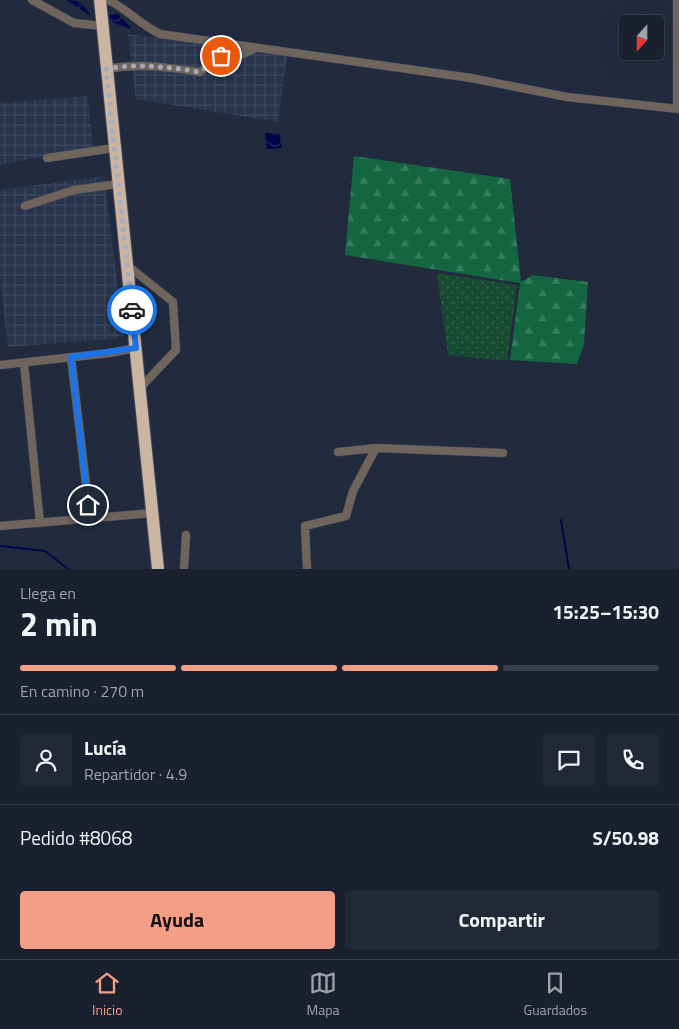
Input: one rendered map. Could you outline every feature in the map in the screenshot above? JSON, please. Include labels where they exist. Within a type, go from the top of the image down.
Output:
[{"type":"highway","points":[[100,0],[158,569]]},
{"type":"street","points":[[32,0],[74,23],[102,26]]},
{"type":"street","points":[[108,0],[118,5],[144,26],[160,34],[255,48],[305,52],[399,69],[471,78],[567,97],[678,109],[677,0]]},
{"type":"street","points":[[106,69],[128,65],[158,65],[200,72],[221,56],[243,54],[255,48]]},
{"type":"street","points":[[47,158],[114,148]]},
{"type":"street","points":[[26,206],[74,190],[118,184]]},
{"type":"street","points":[[126,264],[174,302],[176,350],[140,388]]},
{"type":"street","points":[[0,365],[136,348]]},
{"type":"street","points":[[71,357],[90,518]]},
{"type":"street","points":[[24,363],[40,523]]},
{"type":"street","points":[[338,452],[376,448],[503,453]]},
{"type":"street","points":[[307,569],[305,526],[346,516],[353,492],[376,448]]},
{"type":"street","points":[[0,526],[153,513]]},
{"type":"street","points":[[184,569],[186,535]]},
{"type":"shaded area","points":[[128,34],[287,56],[278,122],[136,99]]},
{"type":"shaded area","points":[[88,96],[93,147],[0,165],[0,103]]},
{"type":"shaded area","points":[[104,176],[124,338],[8,347],[0,278],[0,190]]},
{"type":"green space","points":[[354,156],[510,179],[521,282],[533,275],[588,282],[584,344],[577,364],[510,360],[520,283],[345,255]]},
{"type":"green space","points":[[437,273],[517,285],[507,361],[448,355]]},
{"type":"water","points":[[66,0],[81,4],[91,16]]},
{"type":"water","points":[[118,14],[130,29],[112,22],[109,15]]},
{"type":"water","points":[[265,133],[279,133],[282,148],[267,149]]},
{"type":"waterway","points":[[561,520],[569,569]]},
{"type":"waterway","points":[[0,546],[45,551],[68,569]]},
{"type":"way so far","points":[[132,310],[106,69],[128,65],[158,65],[200,72],[221,56]]},
{"type":"route","points":[[88,505],[71,357],[136,348],[132,310]]}]
